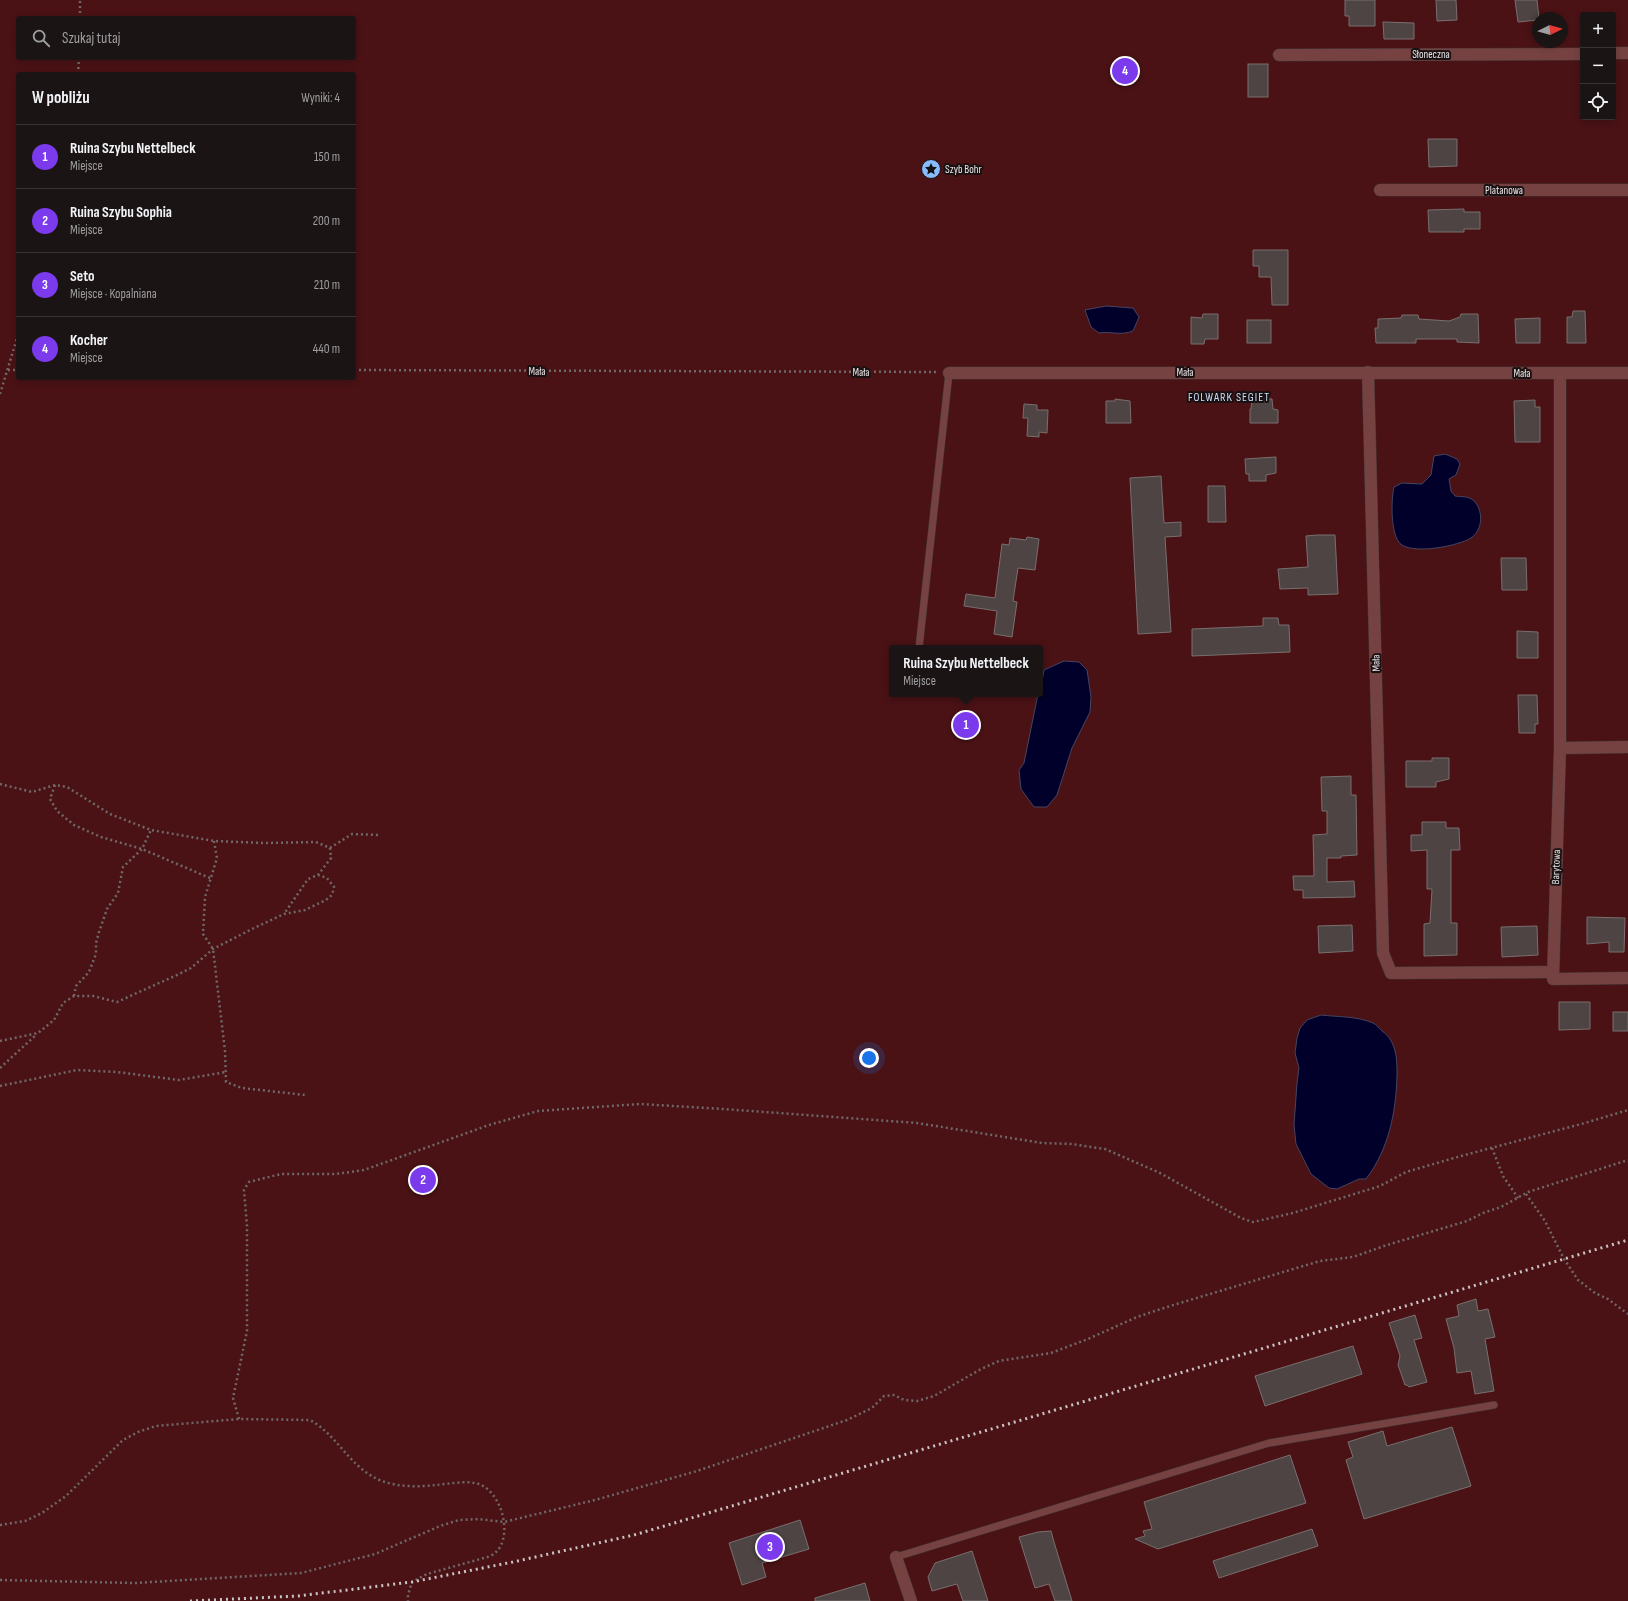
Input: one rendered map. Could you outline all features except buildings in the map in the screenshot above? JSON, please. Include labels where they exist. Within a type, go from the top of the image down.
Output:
[{"type":"street","points":[[1616,53],[1628,53]]},
{"type":"street","name":"Słoneczna","points":[[1279,55],[1580,54]]},
{"type":"street","name":"Platanowa","points":[[1380,190],[1628,190]]},
{"type":"street","name":"Mała","points":[[1368,372],[1383,953],[1391,973],[1553,972]]},
{"type":"street","name":"Mała","points":[[949,373],[1628,373]]},
{"type":"street","name":"Barytowa","points":[[1553,972],[1560,748],[1560,373]]},
{"type":"street","points":[[1560,748],[1628,747]]},
{"type":"street","points":[[1553,972],[1553,980],[1628,978]]},
{"type":"street","points":[[896,1557],[911,1601]]},
{"type":"lane","points":[[919,645],[949,373]]},
{"type":"lane","points":[[896,1557],[1269,1444],[1494,1404]]},
{"type":"path","points":[[80,0],[80,16]]},
{"type":"path","points":[[78,72],[79,60]]},
{"type":"path","points":[[0,394],[16,342]]},
{"type":"path","points":[[8,370],[16,370]]},
{"type":"path","name":"Mała","points":[[356,370],[949,373]]},
{"type":"path","points":[[0,784],[32,792],[55,785],[66,787],[110,814],[151,830],[214,841],[265,844],[316,842],[330,848]]},
{"type":"path","points":[[55,785],[50,799],[57,811],[74,825],[101,837],[142,849],[210,878]]},
{"type":"path","points":[[74,996],[76,986],[89,972],[96,954],[96,943],[99,932],[107,909],[118,893],[123,867],[142,849],[151,830]]},
{"type":"path","points":[[330,848],[352,834],[378,835]]},
{"type":"path","points":[[214,841],[217,858],[204,902],[203,934],[212,949],[225,1051],[226,1082],[242,1088],[306,1095]]},
{"type":"path","points":[[284,914],[308,879],[318,875],[331,858],[330,848]]},
{"type":"path","points":[[0,1068],[54,1020],[63,1003],[74,996],[93,996],[117,1002],[191,968],[212,949],[284,914],[305,910],[326,900],[332,895],[334,887],[327,878],[318,875]]},
{"type":"path","points":[[0,1041],[38,1033]]},
{"type":"path","points":[[0,1086],[77,1070],[117,1072],[179,1080],[226,1072]]},
{"type":"path","points":[[239,1419],[233,1398],[247,1331],[247,1226],[244,1190],[249,1182],[282,1174],[336,1174],[364,1170],[489,1125],[538,1111],[640,1104],[723,1108],[917,1123],[1042,1143],[1071,1144],[1104,1149],[1160,1173],[1241,1218],[1253,1222],[1294,1213],[1380,1186],[1406,1172],[1628,1110]]},
{"type":"path","points":[[1492,1148],[1503,1176],[1518,1198]]},
{"type":"path","points":[[0,1580],[135,1583],[301,1573],[375,1554],[440,1526],[460,1520],[478,1519],[504,1522],[595,1500],[697,1471],[801,1437],[862,1414],[872,1408],[884,1396],[894,1396],[904,1400],[917,1401],[934,1396],[981,1369],[999,1361],[1050,1353],[1076,1344],[1137,1317],[1170,1306],[1320,1261],[1358,1256],[1387,1245],[1467,1221],[1501,1207],[1526,1194],[1628,1160]]},
{"type":"path","points":[[1526,1194],[1545,1221],[1564,1259],[1578,1280],[1628,1314]]},
{"type":"path","points":[[0,1525],[25,1520],[48,1509],[66,1496],[123,1440],[138,1432],[156,1426],[239,1419],[310,1420],[320,1425],[364,1472],[382,1481],[408,1486],[435,1486],[453,1483],[477,1484],[485,1487],[493,1495],[500,1506],[504,1522],[501,1547],[497,1552],[492,1556],[427,1574],[412,1582],[408,1595],[408,1601]]},
{"type":"shaded area","points":[[0,0],[1628,0],[1628,1601],[0,1601]]},
{"type":"water","points":[[1106,306],[1133,308],[1139,317],[1133,331],[1124,333],[1099,333],[1091,327],[1085,310]]},
{"type":"water","points":[[1445,454],[1457,459],[1460,464],[1456,475],[1449,479],[1451,491],[1455,496],[1469,498],[1477,504],[1481,520],[1480,525],[1478,530],[1471,538],[1457,544],[1427,549],[1408,548],[1398,541],[1393,527],[1392,500],[1394,487],[1402,483],[1422,484],[1431,475],[1434,456]]},
{"type":"water","points":[[1064,661],[1079,662],[1087,670],[1091,697],[1090,712],[1072,748],[1057,795],[1047,807],[1034,807],[1021,789],[1019,770],[1024,763],[1037,697],[1043,697],[1044,670]]},
{"type":"water","points":[[1321,1015],[1354,1018],[1374,1024],[1390,1039],[1397,1061],[1395,1103],[1386,1143],[1366,1179],[1359,1179],[1337,1189],[1329,1188],[1311,1174],[1296,1144],[1294,1125],[1299,1068],[1295,1053],[1297,1038],[1300,1028],[1307,1020]]},
{"type":"railway","points":[[190,1601],[298,1596],[412,1582],[513,1562],[634,1535],[1628,1240]]},
{"type":"place","name":"Kocher","points":[[1125,71]]},
{"type":"place","name":"Szyb Bohr","points":[[931,169]]},
{"type":"place","name":"Ruina Szybu Nettelbeck","points":[[966,725]]},
{"type":"place","name":"Ruina Szybu Sophia","points":[[423,1180]]},
{"type":"place","name":"Seto","points":[[770,1547]]},
{"type":"district","name":"FOLWARK SEGIET","points":[[1229,397]]}]
